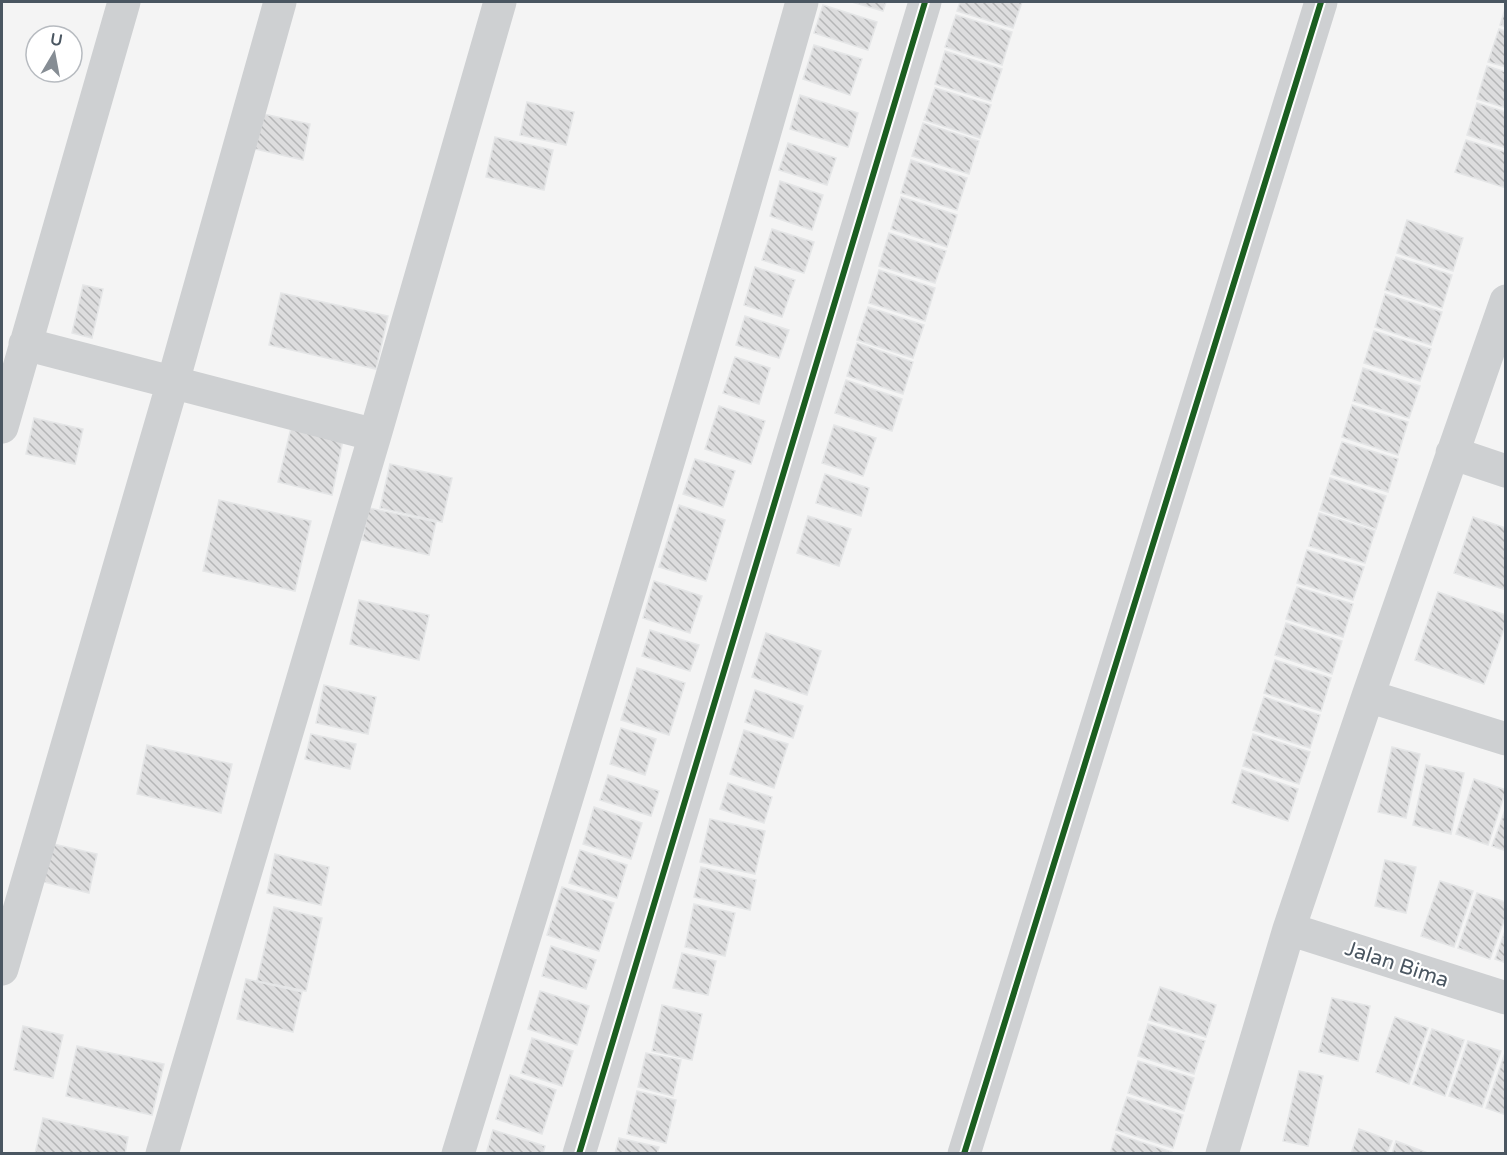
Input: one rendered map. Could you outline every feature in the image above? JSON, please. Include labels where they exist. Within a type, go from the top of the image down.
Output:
[{"type":"street","points":[[2,427],[124,2]]},
{"type":"street","points":[[2,969],[173,382],[280,2]]},
{"type":"street","points":[[162,1154],[375,435],[500,2]]},
{"type":"street","points":[[458,1154],[627,601],[802,2]]},
{"type":"street","points":[[579,1154],[925,2]]},
{"type":"street","points":[[964,1154],[1321,2]]},
{"type":"street","points":[[1222,1154],[1290,929],[1368,696],[1506,301]]},
{"type":"street","points":[[25,344],[375,435]]},
{"type":"street","points":[[1452,453],[1506,471]]},
{"type":"street","points":[[1368,696],[1506,740]]},
{"type":"street","name":"Jalan Bima","points":[[1290,929],[1506,998]]},
{"type":"building","points":[[852,2],[886,2],[883,11]]},
{"type":"building","points":[[960,2],[1022,2],[1013,28],[957,11]]},
{"type":"building","points":[[823,5],[877,22],[868,50],[814,33]]},
{"type":"building","points":[[1506,6],[1506,27],[1500,25]]},
{"type":"building","points":[[956,15],[1012,32],[1002,65],[945,47]]},
{"type":"building","points":[[1499,29],[1506,31],[1506,67],[1488,62]]},
{"type":"building","points":[[814,45],[862,59],[850,95],[803,79]]},
{"type":"building","points":[[945,51],[1002,69],[991,101],[935,84]]},
{"type":"building","points":[[1487,66],[1506,72],[1506,108],[1477,99]]},
{"type":"building","points":[[935,88],[991,105],[980,138],[924,120]]},
{"type":"building","points":[[800,95],[858,113],[848,147],[790,129]]},
{"type":"building","points":[[527,102],[574,112],[566,145],[520,135]]},
{"type":"building","points":[[1477,103],[1506,112],[1506,148],[1467,135]]},
{"type":"building","points":[[259,113],[310,124],[303,160],[251,148]]},
{"type":"building","points":[[923,123],[979,141],[969,174],[912,156]]},
{"type":"building","points":[[495,137],[553,150],[544,190],[486,177]]},
{"type":"building","points":[[1466,140],[1506,152],[1506,188],[1455,172]]},
{"type":"building","points":[[788,143],[836,158],[827,185],[779,170]]},
{"type":"building","points":[[911,160],[967,178],[957,210],[901,193]]},
{"type":"building","points":[[780,181],[823,195],[812,230],[770,216]]},
{"type":"building","points":[[901,197],[957,215],[947,247],[891,229]]},
{"type":"building","points":[[1407,220],[1463,238],[1453,271],[1397,253]]},
{"type":"building","points":[[772,229],[814,242],[804,273],[762,260]]},
{"type":"building","points":[[889,233],[946,251],[935,283],[879,266]]},
{"type":"building","points":[[1396,257],[1452,275],[1442,308],[1385,290]]},
{"type":"building","points":[[755,267],[795,280],[782,317],[744,305]]},
{"type":"building","points":[[879,270],[935,288],[925,321],[869,303]]},
{"type":"building","points":[[83,285],[103,289],[92,338],[72,333]]},
{"type":"building","points":[[281,293],[388,316],[376,369],[269,345]]},
{"type":"building","points":[[1385,294],[1442,312],[1431,345],[1375,327]]},
{"type":"building","points":[[868,307],[924,325],[913,358],[857,340]]},
{"type":"building","points":[[745,316],[789,330],[779,358],[736,345]]},
{"type":"building","points":[[1374,331],[1431,349],[1420,381],[1364,363]]},
{"type":"building","points":[[857,343],[913,362],[903,394],[847,376]]},
{"type":"building","points":[[735,357],[770,368],[759,404],[723,393]]},
{"type":"building","points":[[1363,368],[1420,386],[1409,418],[1353,401]]},
{"type":"building","points":[[846,380],[902,399],[892,431],[835,413]]},
{"type":"building","points":[[1352,405],[1408,422],[1398,455],[1342,437]]},
{"type":"building","points":[[719,406],[765,421],[751,464],[705,449]]},
{"type":"building","points":[[34,418],[83,429],[75,464],[26,454]]},
{"type":"building","points":[[834,425],[876,438],[863,476],[822,463]]},
{"type":"building","points":[[291,428],[343,440],[332,495],[278,482]]},
{"type":"building","points":[[1342,442],[1398,459],[1388,492],[1331,474]]},
{"type":"building","points":[[695,459],[735,471],[723,507],[683,494]]},
{"type":"building","points":[[390,464],[452,478],[442,522],[380,508]]},
{"type":"building","points":[[825,474],[869,488],[861,516],[816,503]]},
{"type":"building","points":[[1330,478],[1386,496],[1376,529],[1320,510]]},
{"type":"building","points":[[219,500],[311,521],[295,591],[203,571]]},
{"type":"building","points":[[679,505],[725,520],[706,581],[659,567]]},
{"type":"building","points":[[369,508],[436,522],[429,555],[362,540]]},
{"type":"building","points":[[1319,513],[1375,531],[1365,563],[1309,546]]},
{"type":"building","points":[[808,516],[851,529],[839,566],[797,553]]},
{"type":"building","points":[[1473,517],[1506,528],[1506,590],[1454,573]]},
{"type":"building","points":[[1307,550],[1364,567],[1353,600],[1297,583]]},
{"type":"building","points":[[654,581],[702,596],[690,633],[643,618]]},
{"type":"building","points":[[1297,587],[1353,604],[1343,637],[1286,619]]},
{"type":"building","points":[[1438,592],[1506,615],[1506,623],[1484,684],[1415,660]]},
{"type":"building","points":[[359,600],[429,615],[419,660],[350,644]]},
{"type":"building","points":[[1286,623],[1342,641],[1332,674],[1275,655]]},
{"type":"building","points":[[650,630],[699,645],[690,671],[642,656]]},
{"type":"building","points":[[766,633],[821,651],[807,695],[752,677]]},
{"type":"building","points":[[1275,660],[1331,678],[1321,711],[1264,693]]},
{"type":"building","points":[[637,668],[685,683],[669,735],[621,720]]},
{"type":"building","points":[[324,685],[376,697],[368,734],[316,723]]},
{"type":"building","points":[[755,690],[803,706],[793,738],[745,722]]},
{"type":"building","points":[[1264,697],[1320,715],[1310,748],[1253,730]]},
{"type":"building","points":[[621,728],[656,739],[645,775],[610,764]]},
{"type":"building","points":[[744,730],[788,744],[774,788],[730,774]]},
{"type":"building","points":[[311,734],[356,744],[350,769],[305,759]]},
{"type":"building","points":[[1253,734],[1310,752],[1299,784],[1243,766]]},
{"type":"building","points":[[147,745],[232,764],[221,813],[137,794]]},
{"type":"building","points":[[1392,747],[1420,754],[1406,818],[1378,812]]},
{"type":"building","points":[[1426,765],[1464,773],[1451,834],[1413,825]]},
{"type":"building","points":[[1242,770],[1298,789],[1288,821],[1232,803]]},
{"type":"building","points":[[608,775],[659,791],[651,816],[600,800]]},
{"type":"building","points":[[1474,779],[1506,790],[1488,845],[1456,834]]},
{"type":"building","points":[[728,783],[772,797],[764,823],[720,809]]},
{"type":"building","points":[[594,807],[642,823],[631,859],[583,844]]},
{"type":"building","points":[[1506,807],[1506,851],[1492,846]]},
{"type":"building","points":[[710,819],[765,831],[755,874],[700,862]]},
{"type":"building","points":[[45,842],[97,854],[89,893],[36,880]]},
{"type":"building","points":[[580,850],[627,865],[617,898],[569,883]]},
{"type":"building","points":[[275,854],[329,867],[321,905],[267,893]]},
{"type":"building","points":[[1385,860],[1416,867],[1406,913],[1375,906]]},
{"type":"building","points":[[701,867],[756,880],[750,910],[694,897]]},
{"type":"building","points":[[1440,881],[1473,891],[1454,947],[1421,936]]},
{"type":"building","points":[[562,887],[614,903],[599,951],[547,935]]},
{"type":"building","points":[[1477,893],[1506,902],[1506,915],[1490,959],[1458,948]]},
{"type":"building","points":[[694,904],[735,913],[725,956],[685,947]]},
{"type":"building","points":[[274,907],[322,918],[306,991],[257,981]]},
{"type":"building","points":[[1506,928],[1506,963],[1495,959]]},
{"type":"building","points":[[551,946],[596,960],[586,989],[542,976]]},
{"type":"building","points":[[682,953],[716,961],[708,995],[673,988]]},
{"type":"building","points":[[246,979],[302,992],[293,1032],[237,1019]]},
{"type":"building","points":[[1160,987],[1216,1005],[1206,1037],[1149,1020]]},
{"type":"building","points":[[540,991],[589,1006],[577,1045],[528,1029]]},
{"type":"building","points":[[1332,998],[1370,1006],[1358,1061],[1319,1052]]},
{"type":"building","points":[[662,1005],[702,1014],[692,1060],[652,1051]]},
{"type":"building","points":[[1395,1017],[1428,1028],[1409,1084],[1376,1072]]},
{"type":"building","points":[[1148,1024],[1205,1041],[1194,1074],[1138,1056]]},
{"type":"building","points":[[23,1026],[63,1035],[53,1078],[14,1070]]},
{"type":"building","points":[[1432,1029],[1464,1040],[1445,1096],[1413,1084]]},
{"type":"building","points":[[532,1038],[573,1051],[562,1086],[521,1073]]},
{"type":"building","points":[[1468,1041],[1501,1051],[1482,1107],[1449,1096]]},
{"type":"building","points":[[77,1046],[164,1064],[152,1115],[66,1096]]},
{"type":"building","points":[[646,1053],[681,1060],[673,1096],[638,1087]]},
{"type":"building","points":[[1506,1053],[1506,1115],[1486,1108]]},
{"type":"building","points":[[1138,1061],[1194,1078],[1184,1111],[1128,1093]]},
{"type":"building","points":[[1299,1071],[1323,1076],[1308,1146],[1283,1141]]},
{"type":"building","points":[[510,1075],[556,1090],[542,1134],[496,1119]]},
{"type":"building","points":[[637,1091],[676,1100],[666,1143],[627,1134]]},
{"type":"building","points":[[1127,1097],[1183,1115],[1173,1148],[1116,1130]]},
{"type":"building","points":[[43,1118],[128,1137],[125,1154],[35,1154]]},
{"type":"building","points":[[1359,1129],[1392,1141],[1387,1154],[1351,1154]]},
{"type":"building","points":[[493,1130],[545,1146],[543,1154],[486,1154]]},
{"type":"building","points":[[1116,1134],[1172,1152],[1172,1154],[1110,1154]]},
{"type":"building","points":[[619,1138],[659,1147],[657,1154],[615,1154]]},
{"type":"building","points":[[1396,1141],[1428,1153],[1428,1154],[1392,1154]]},
{"type":"cycle path","points":[[579,1154],[925,2]]},
{"type":"cycle path","points":[[964,1154],[1321,2]]}]
